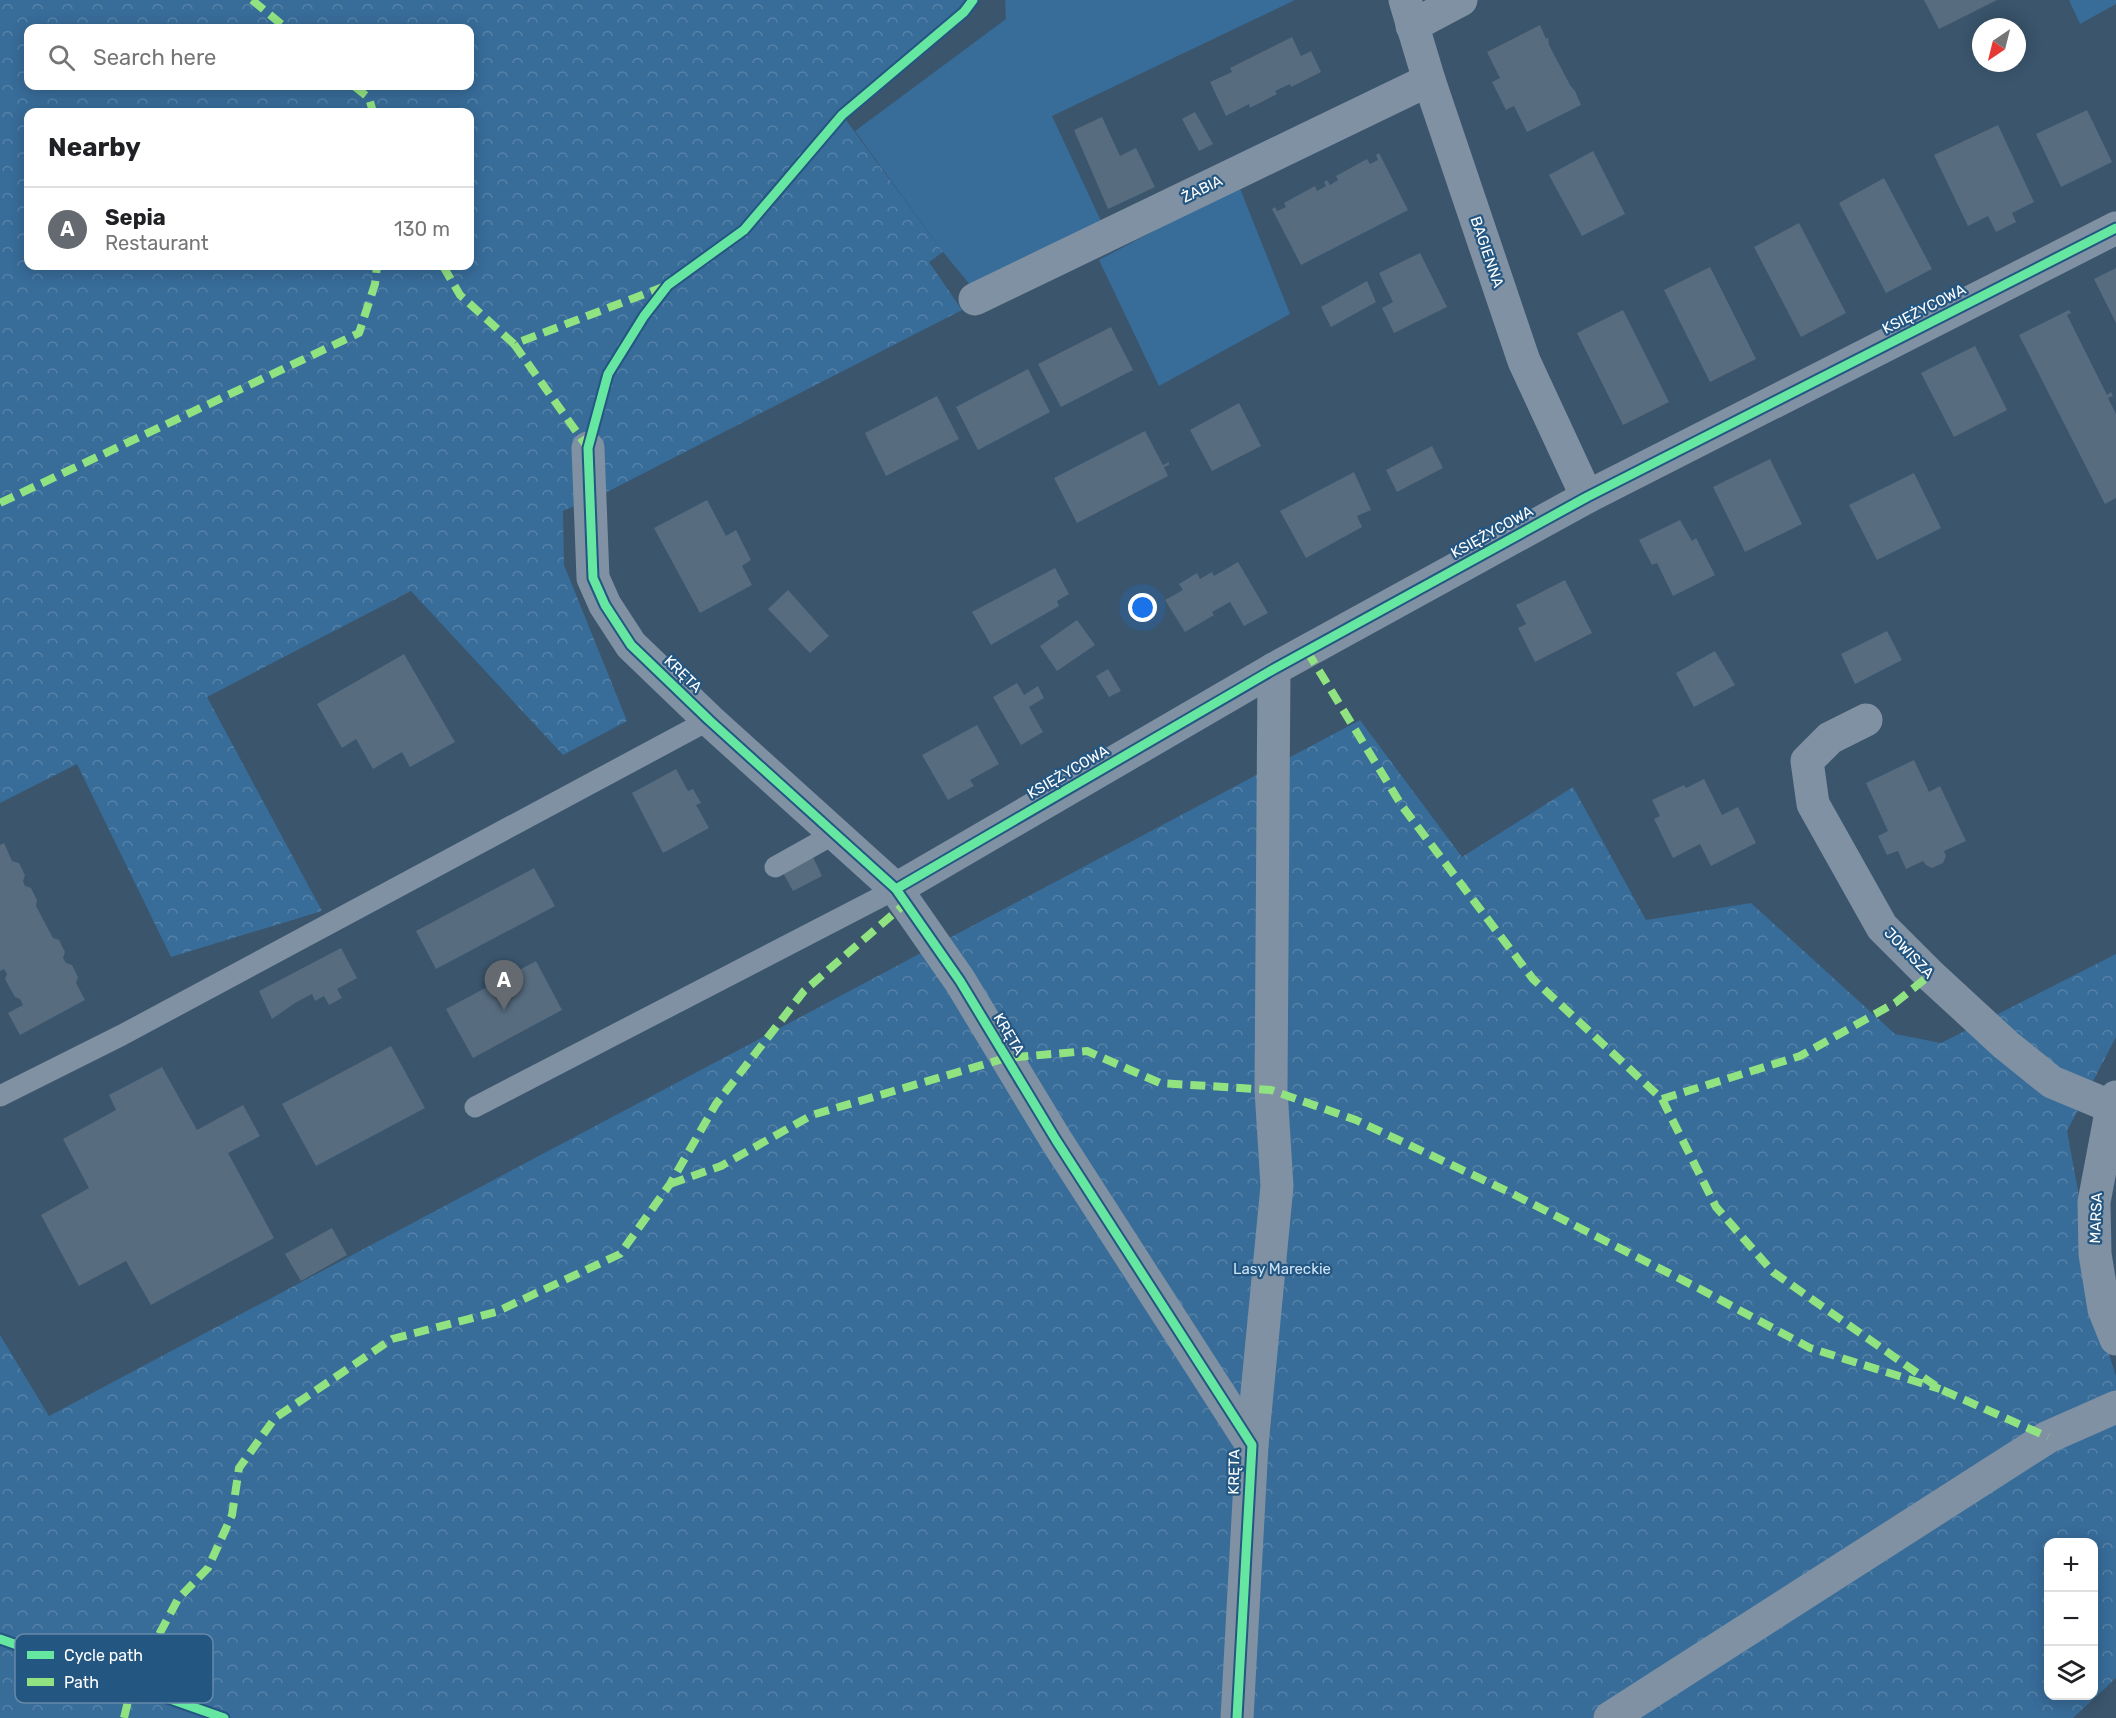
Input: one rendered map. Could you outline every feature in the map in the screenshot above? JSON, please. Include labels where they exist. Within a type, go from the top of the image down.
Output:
[{"type":"street","points":[[1408,13],[1461,0]]},
{"type":"street","name":"BAGIENNA","points":[[1408,13],[1524,361],[1587,497]]},
{"type":"street","name":"ŻABIA","points":[[975,299],[1429,80]]},
{"type":"street","name":"KSIĘŻYCOWA","points":[[896,889],[1274,669],[1587,497],[2116,228]]},
{"type":"street","name":"KRĘTA","points":[[588,448],[593,578],[605,605],[631,645],[709,720],[896,889],[960,981],[1056,1140],[1252,1445],[1237,1718]]},
{"type":"street","points":[[1252,1445],[1277,1186],[1271,1090],[1274,669]]},
{"type":"street","name":"JOWISZA","points":[[1866,720],[1830,738],[1807,761],[1813,804],[1882,927],[2006,1045],[2052,1082],[2114,1102]]},
{"type":"street","name":"MARSA","points":[[2114,1102],[2094,1202],[2095,1254],[2104,1309],[2116,1339]]},
{"type":"street","points":[[1610,1718],[2048,1437],[2116,1407]]},
{"type":"lane","points":[[0,1096],[122,1035],[709,720]]},
{"type":"lane","points":[[775,867],[834,834]]},
{"type":"lane","points":[[475,1107],[896,889]]},
{"type":"green space","points":[[0,0],[973,0],[964,12],[843,116],[943,252],[929,262],[962,310],[603,494],[563,511],[564,565],[627,721],[563,755],[411,591],[207,697],[322,911],[171,957],[77,764],[0,803]]},
{"type":"green space","points":[[1005,0],[1295,0],[1052,116],[1101,221],[971,286],[943,252],[855,131],[1006,19]]},
{"type":"green space","points":[[2069,0],[2116,0],[2116,4],[2080,24]]},
{"type":"green space","points":[[1239,186],[1290,314],[1159,386],[1099,260]]},
{"type":"green space","name":"Lasy Mareckie","points":[[1360,720],[1462,857],[1573,787],[1646,920],[1751,903],[1895,1034],[1941,1043],[2116,954],[2116,1037],[2067,1131],[2107,1348],[2116,1376],[2116,1678],[2098,1695],[2098,1538],[2044,1538],[2044,1700],[2092,1700],[2073,1718],[0,1718],[0,1335],[49,1416]]},
{"type":"building","points":[[1924,0],[1997,0],[1939,29]]},
{"type":"building","points":[[1540,25],[1581,105],[1527,132],[1514,106],[1506,110],[1492,82],[1500,78],[1487,52]]},
{"type":"building","points":[[1292,37],[1301,56],[1311,51],[1321,72],[1291,87],[1290,84],[1275,91],[1277,94],[1250,108],[1249,104],[1226,116],[1210,82],[1232,72],[1230,68]]},
{"type":"building","points":[[2087,110],[2112,162],[2061,187],[2036,134]]},
{"type":"building","points":[[1195,112],[1213,144],[1199,151],[1182,119]]},
{"type":"building","points":[[1102,117],[1120,156],[1136,148],[1155,187],[1108,209],[1074,130]]},
{"type":"building","points":[[1998,125],[2034,202],[2012,213],[2016,222],[1996,232],[1988,216],[1968,226],[1934,155]]},
{"type":"building","points":[[1593,151],[1625,214],[1582,236],[1549,175]]},
{"type":"building","points":[[1379,153],[1408,210],[1301,265],[1272,209],[1275,207],[1277,211],[1286,207],[1284,203],[1315,186],[1317,191],[1326,186],[1324,182],[1327,180],[1330,185],[1338,180],[1336,176],[1367,159],[1370,164],[1378,160],[1376,155]]},
{"type":"building","points":[[1884,178],[1932,269],[1886,293],[1839,203]]},
{"type":"building","points":[[1799,223],[1846,313],[1801,337],[1754,247]]},
{"type":"building","points":[[1420,253],[1447,307],[1394,333],[1382,308],[1393,302],[1379,273]]},
{"type":"building","points":[[1710,267],[1756,359],[1710,382],[1664,290]]},
{"type":"building","points":[[2116,268],[2116,323],[2094,279]]},
{"type":"building","points":[[1367,281],[1376,302],[1331,327],[1321,307]]},
{"type":"building","points":[[1623,310],[1669,402],[1623,425],[1577,333]]},
{"type":"building","points":[[2069,310],[2071,313],[2067,315],[2107,395],[2111,392],[2113,396],[2108,398],[2116,414],[2116,498],[2105,504],[2019,335]]},
{"type":"building","points":[[1111,327],[1133,370],[1061,407],[1038,364]]},
{"type":"building","points":[[1975,346],[2007,410],[1954,437],[1921,373]]},
{"type":"building","points":[[1028,369],[1050,412],[978,450],[956,407]]},
{"type":"building","points":[[937,396],[959,439],[886,476],[865,433]]},
{"type":"building","points":[[1239,403],[1261,446],[1212,471],[1190,430]]},
{"type":"building","points":[[1145,431],[1163,465],[1169,462],[1169,465],[1164,467],[1168,476],[1077,523],[1054,478]]},
{"type":"building","points":[[1432,446],[1443,468],[1397,492],[1386,470]]},
{"type":"building","points":[[1770,459],[1802,524],[1745,552],[1713,487]]},
{"type":"building","points":[[1354,472],[1371,510],[1357,516],[1362,527],[1306,558],[1280,511]]},
{"type":"building","points":[[1914,473],[1941,528],[1877,560],[1849,505]]},
{"type":"building","points":[[707,500],[726,536],[736,530],[751,560],[742,566],[752,585],[700,613],[654,528]]},
{"type":"building","points":[[1680,520],[1692,541],[1696,538],[1715,575],[1673,596],[1657,563],[1652,565],[1639,540]]},
{"type":"building","points":[[1238,562],[1268,613],[1244,626],[1230,602],[1212,612],[1214,615],[1185,632],[1165,600],[1183,590],[1179,584],[1197,573],[1200,579],[1212,572],[1214,576]]},
{"type":"building","points":[[1055,568],[1069,594],[1057,601],[1059,606],[991,645],[972,612]]},
{"type":"building","points":[[1565,580],[1592,633],[1535,662],[1518,628],[1526,624],[1516,605]]},
{"type":"building","points":[[788,590],[829,636],[810,653],[768,609]]},
{"type":"building","points":[[1077,620],[1095,645],[1057,671],[1040,646]]},
{"type":"building","points":[[1887,631],[1902,660],[1855,684],[1841,654]]},
{"type":"building","points":[[1715,651],[1735,685],[1694,707],[1676,673]]},
{"type":"building","points":[[404,654],[455,742],[410,767],[402,752],[373,769],[356,739],[342,748],[317,704]]},
{"type":"building","points":[[1108,669],[1121,691],[1109,697],[1096,676]]},
{"type":"building","points":[[1017,683],[1024,695],[1038,686],[1044,698],[1029,707],[1043,732],[1021,745],[993,697]]},
{"type":"building","points":[[977,725],[999,764],[970,780],[974,786],[948,800],[922,755]]},
{"type":"building","points":[[1914,760],[1929,792],[1940,786],[1966,841],[1944,851],[1946,856],[1943,863],[1932,868],[1923,861],[1906,869],[1898,851],[1887,855],[1878,836],[1888,831],[1866,783]]},
{"type":"building","points":[[676,769],[688,791],[693,789],[701,803],[696,805],[709,828],[663,853],[632,793]]},
{"type":"building","points":[[1704,779],[1722,815],[1738,807],[1756,843],[1711,866],[1700,844],[1673,858],[1654,819],[1660,816],[1652,800],[1684,785],[1686,788]]},
{"type":"building","points":[[4,843],[12,861],[19,863],[25,875],[23,881],[25,886],[31,888],[37,900],[36,906],[53,938],[59,940],[65,952],[63,958],[66,963],[72,965],[78,977],[76,983],[85,1000],[20,1035],[8,1013],[23,1005],[20,999],[15,997],[5,979],[7,974],[4,969],[0,971],[0,845]]},
{"type":"building","points":[[813,857],[822,876],[793,891],[783,873]]},
{"type":"building","points":[[534,868],[555,906],[436,969],[416,931]]},
{"type":"building","points":[[341,948],[357,978],[337,989],[342,998],[329,1005],[324,996],[315,1001],[312,994],[272,1019],[259,991]]},
{"type":"building","points":[[536,961],[562,1010],[473,1058],[446,1009]]},
{"type":"building","points":[[391,1046],[425,1108],[316,1166],[282,1104]]},
{"type":"building","points":[[162,1067],[197,1130],[243,1105],[260,1136],[228,1153],[274,1238],[151,1305],[126,1261],[79,1286],[41,1215],[89,1188],[63,1139],[116,1110],[109,1095]]},
{"type":"building","points":[[332,1228],[347,1255],[301,1281],[285,1254]]},
{"type":"marked path","points":[[252,0],[281,24]]},
{"type":"marked path","points":[[359,90],[369,98],[372,108]]},
{"type":"marked path","points":[[0,503],[359,333],[375,284],[377,270]]},
{"type":"marked path","points":[[445,270],[460,295],[514,344],[663,287]]},
{"type":"marked path","points":[[514,344],[588,448]]},
{"type":"marked path","points":[[1307,651],[1402,806],[1533,979],[1662,1099],[1716,1207],[1773,1272],[1940,1389],[2048,1437]]},
{"type":"marked path","points":[[159,1634],[178,1599],[208,1568],[232,1515],[239,1468],[275,1418],[392,1339],[496,1312],[620,1254],[670,1184],[716,1104],[804,991],[906,903]]},
{"type":"marked path","points":[[1662,1099],[1800,1056],[1895,1003],[1930,975]]},
{"type":"marked path","points":[[670,1184],[721,1166],[812,1115],[1006,1058],[1087,1051],[1160,1083],[1271,1090],[1356,1120],[1507,1191],[1810,1348],[1940,1389]]},
{"type":"marked path","points":[[124,1718],[128,1703]]},
{"type":"cycle path","points":[[973,0],[964,12],[842,115],[744,230],[668,285],[644,316],[608,374],[588,448],[593,578],[605,605],[631,645],[709,720],[896,889],[960,981],[1056,1140],[1252,1445],[1237,1718]]},
{"type":"cycle path","points":[[896,889],[1274,669],[1587,497],[2116,228]]},
{"type":"cycle path","points":[[0,1639],[15,1644]]},
{"type":"cycle path","points":[[181,1703],[224,1718]]},
{"type":"place","name":"Sepia","points":[[504,1010]]}]
